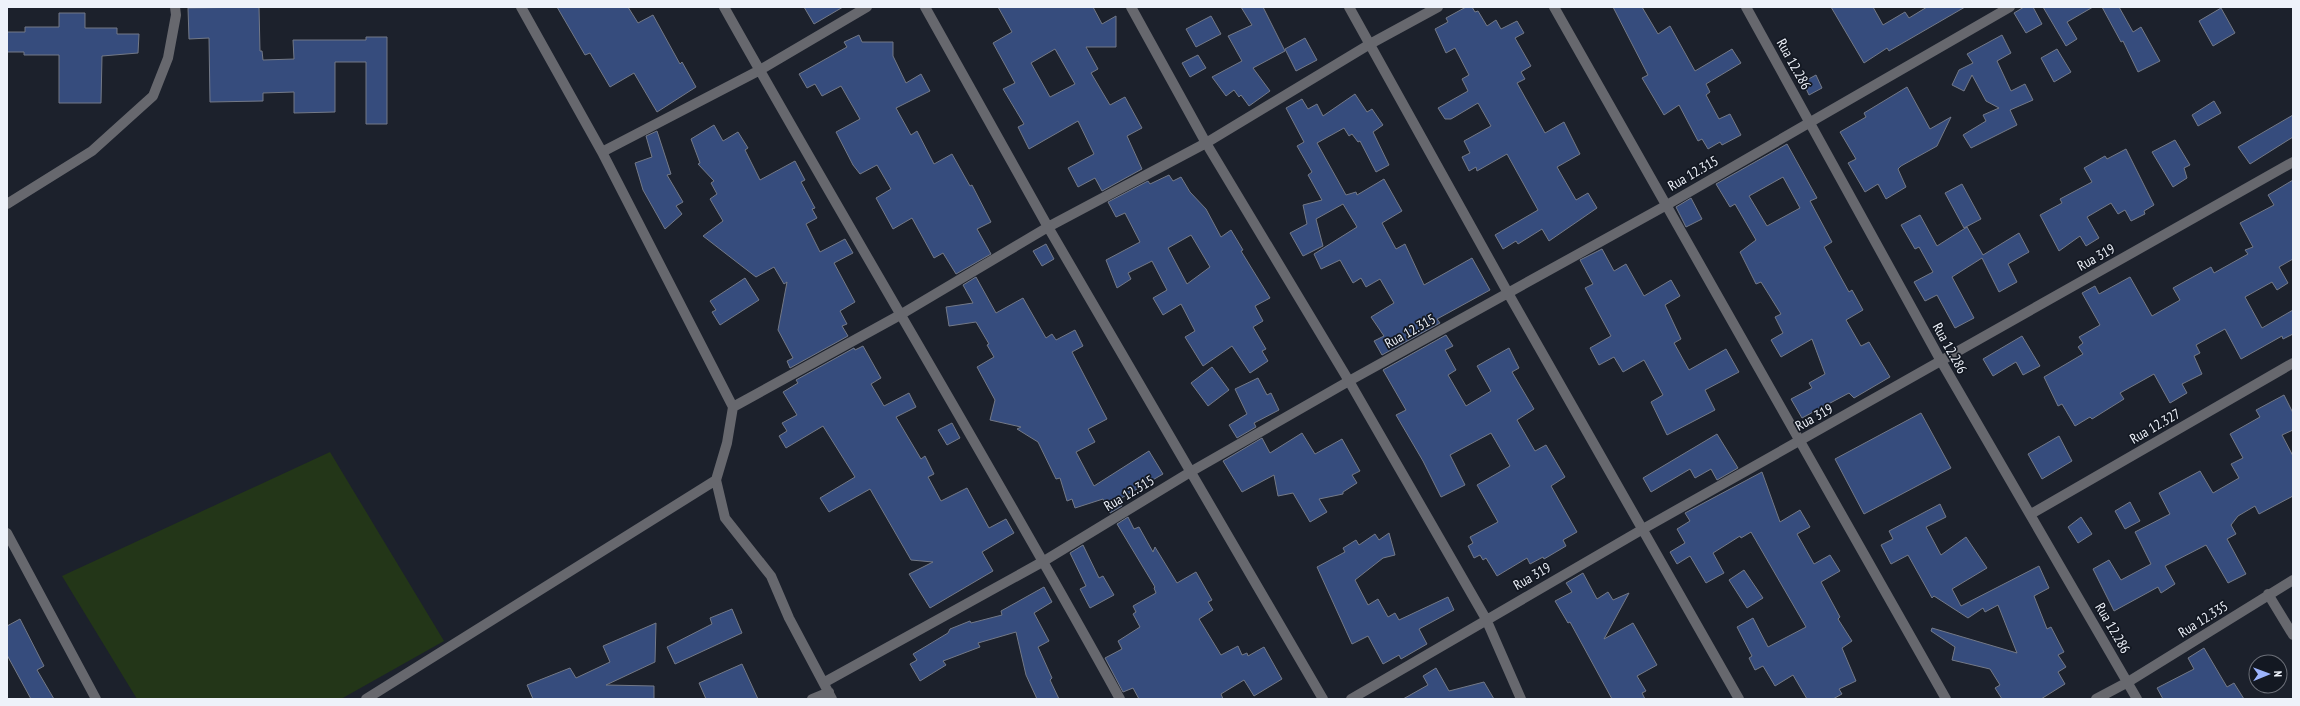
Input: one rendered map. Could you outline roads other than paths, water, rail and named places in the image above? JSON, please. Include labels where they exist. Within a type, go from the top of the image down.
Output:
[{"type":"street","points":[[7,204],[92,151],[153,96],[168,58],[176,15],[175,7]]},
{"type":"street","points":[[521,7],[602,152],[732,407],[726,443],[716,480],[725,518],[771,576],[789,618],[828,691]]},
{"type":"street","points":[[724,7],[900,315],[1044,561],[1120,699]]},
{"type":"street","points":[[602,152],[760,70],[867,7]]},
{"type":"street","points":[[925,7],[1048,227],[1192,471],[1323,699]]},
{"type":"street","points":[[1131,7],[1206,143],[1349,381],[1486,619],[1521,699]]},
{"type":"street","points":[[1349,7],[1508,293],[1739,699]]},
{"type":"street","points":[[732,407],[900,315],[1048,227],[1206,143],[1370,44],[1438,7]]},
{"type":"street","points":[[1554,7],[1665,206],[1946,699]]},
{"type":"street","name":"Rua 12.286","points":[[1746,7],[1941,361],[2138,699]]},
{"type":"street","name":"Rua 12.315","points":[[812,699],[828,691],[1192,471],[1349,381],[1665,206],[2010,7]]},
{"type":"street","name":"Rua 319","points":[[1351,699],[1486,619],[1643,529],[2293,162]]},
{"type":"street","name":"Rua 12.327","points":[[2031,514],[2293,362]]},
{"type":"street","points":[[366,699],[716,480]]},
{"type":"street","points":[[7,533],[96,699]]},
{"type":"street","name":"Rua 12.335","points":[[2096,699],[2128,682],[2268,594],[2293,580]]},
{"type":"street","points":[[2268,594],[2293,635]]}]
